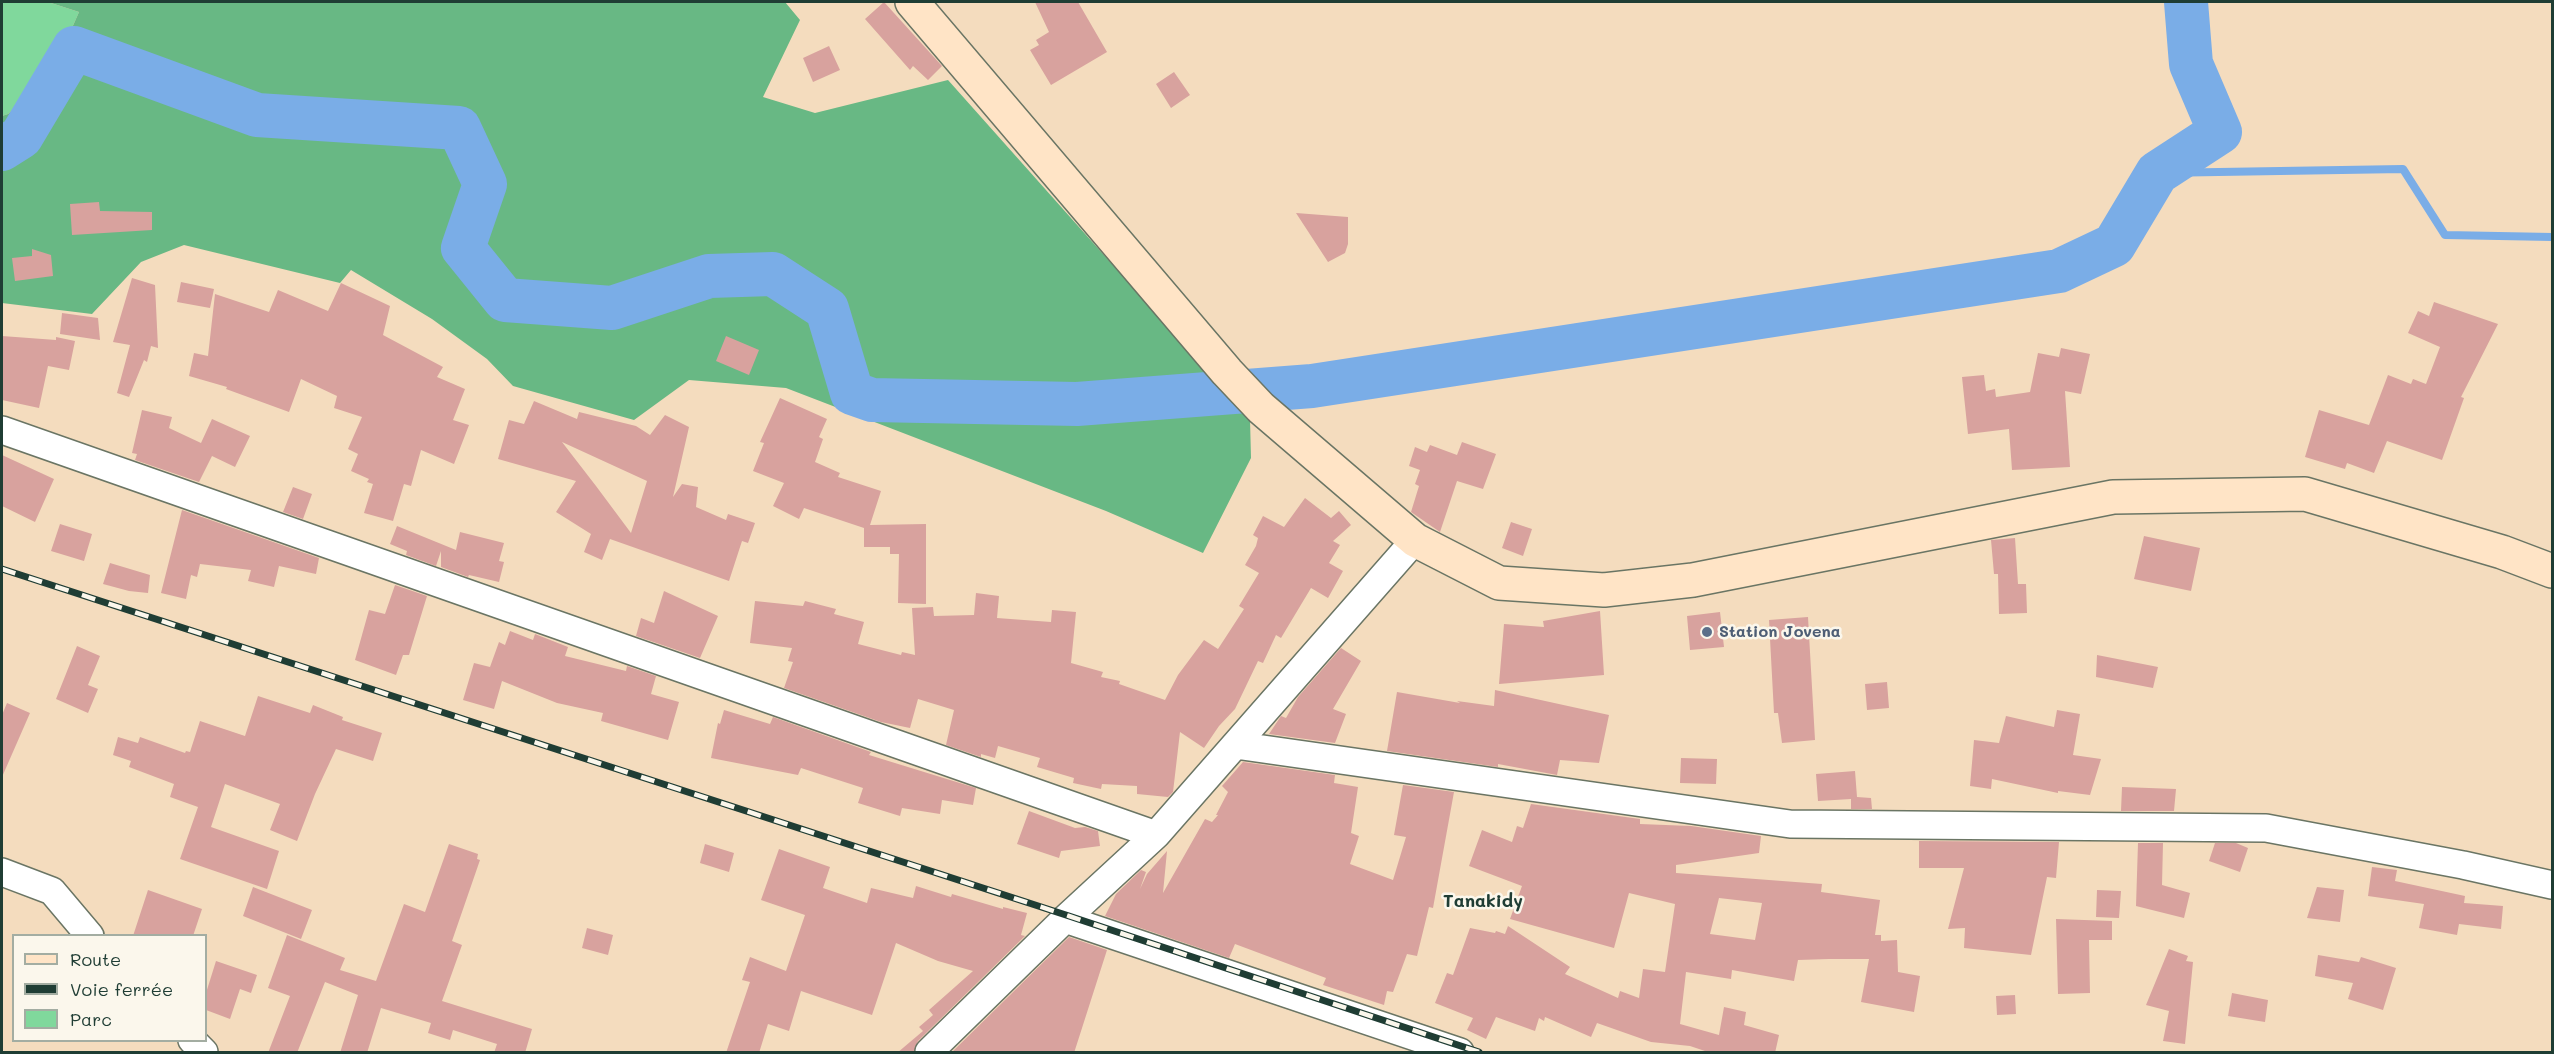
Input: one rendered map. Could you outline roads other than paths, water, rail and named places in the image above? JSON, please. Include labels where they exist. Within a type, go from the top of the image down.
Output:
[{"type":"main road","points":[[912,2],[1227,372],[1262,408],[1415,540],[1499,583],[1604,590],[1693,580],[2114,497],[2305,494],[2502,552],[2553,571]]},
{"type":"street","points":[[2,430],[1156,835]]},
{"type":"street","points":[[929,1053],[1065,919],[1156,835],[1415,540]]},
{"type":"street","points":[[1235,745],[1790,824],[2266,828],[2463,865],[2553,885]]},
{"type":"street","points":[[2,872],[52,891],[88,934]]},
{"type":"street","points":[[1065,919],[1460,1053]]},
{"type":"street","points":[[193,1042],[204,1053]]},
{"type":"waterway","points":[[2,149],[21,137],[74,48],[257,115],[459,128],[485,184],[463,248],[505,300],[612,308],[709,276],[773,274],[827,309],[852,393],[872,400],[1077,404],[1312,386],[2059,271],[2114,245],[2157,173],[2220,132],[2191,64],[2186,2]]},
{"type":"waterway","points":[[2157,173],[2403,169],[2445,235],[2552,237]]},
{"type":"railway","points":[[2,569],[1069,916],[1479,1052]]},
{"type":"place","name":"Station Jovena","points":[[1707,632]]},
{"type":"district","name":"Tanakidy","points":[[1483,901]]}]
